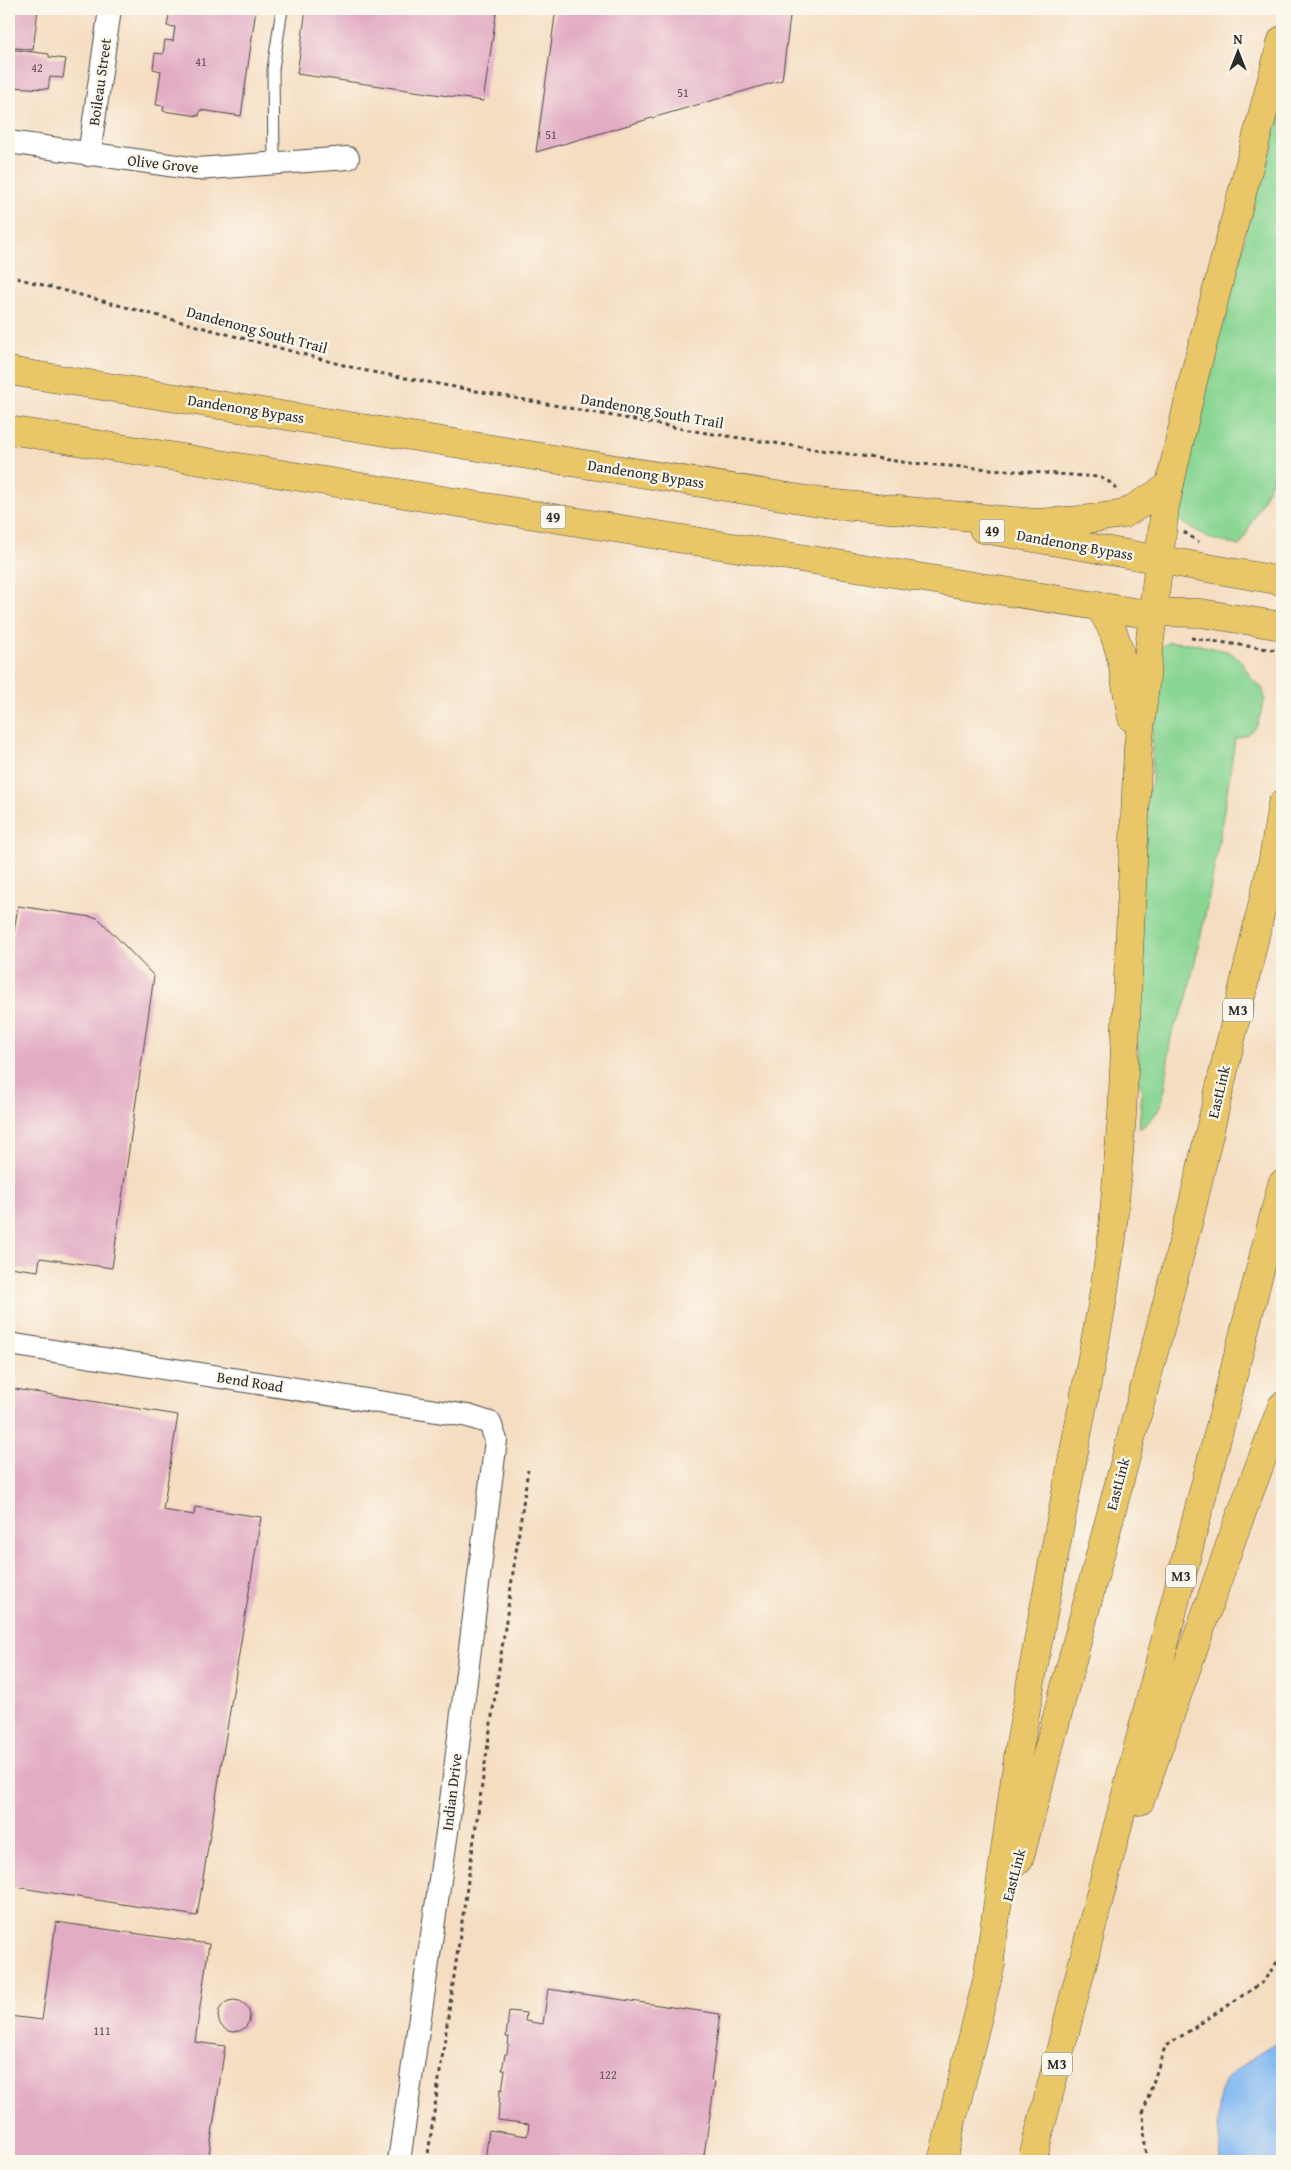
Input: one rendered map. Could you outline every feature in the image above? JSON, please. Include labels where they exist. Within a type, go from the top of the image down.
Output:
[{"type":"highway","points":[[987,1980],[1019,1750],[1101,1310],[1112,1238],[1122,1115],[1138,747],[1161,531],[1168,488],[1193,381],[1282,40]]},
{"type":"highway","name":"Dandenong Bypass","points":[[9,371],[826,503],[1272,579]]},
{"type":"highway","name":"49","points":[[9,430],[1134,612],[1200,613],[1254,634],[1282,626]]},
{"type":"highway","points":[[826,503],[1035,523],[1082,520],[1124,514],[1168,488]]},
{"type":"highway","points":[[1097,605],[1110,622],[1116,637],[1138,747]]},
{"type":"highway","name":"EastLink","points":[[942,2161],[987,1980],[1190,1216],[1274,859],[1282,804]]},
{"type":"highway","name":"M3","points":[[1032,2161],[1282,1184]]},
{"type":"highway","points":[[1081,1967],[1229,1545],[1282,1406]]},
{"type":"street","name":"Boileau Street","points":[[89,155],[110,9]]},
{"type":"street","name":"Olive Grove","points":[[9,142],[89,155],[198,169],[348,158]]},
{"type":"street","name":"Bend Road","points":[[9,1344],[468,1416],[490,1423]]},
{"type":"street","name":"Indian Drive","points":[[399,2161],[449,1815],[496,1440],[490,1423]]},
{"type":"lane","points":[[274,163],[273,69],[282,9]]},
{"type":"path","name":"Dandenong South Trail","points":[[9,276],[362,370],[700,432],[909,462],[1098,477],[1106,479],[1114,486],[1118,492],[1124,514]]},
{"type":"path","points":[[1161,531],[1186,532],[1200,543]]},
{"type":"path","points":[[1183,636],[1254,634],[1282,651]]},
{"type":"path","points":[[427,2161],[528,1470]]},
{"type":"path","points":[[1146,2161],[1143,2113],[1164,2047],[1263,1982],[1282,1955]]},
{"type":"green space","points":[[1282,101],[1282,383],[1277,419],[1277,444],[1274,471],[1269,487],[1240,546],[1211,539],[1178,520],[1175,494],[1234,273],[1242,253],[1247,223],[1266,165],[1276,118]]},
{"type":"green space","points":[[1169,642],[1191,643],[1230,652],[1241,661],[1251,678],[1262,688],[1265,698],[1257,726],[1247,735],[1235,739],[1221,830],[1204,920],[1187,998],[1171,1037],[1165,1088],[1157,1111],[1150,1121],[1139,1129],[1142,1091],[1138,1079],[1141,814],[1152,781],[1152,726],[1158,648]]},
{"type":"water","points":[[1282,2040],[1282,2161],[1221,2161],[1218,2112],[1224,2084],[1241,2066]]},
{"type":"building","points":[[9,9],[38,9],[33,50],[9,47]]},
{"type":"building","points":[[170,9],[256,9],[241,116],[200,110],[199,116],[163,111],[164,106],[156,105],[161,71],[153,69],[155,53],[163,54],[165,40],[173,41],[175,27],[167,26]]},
{"type":"building","points":[[306,9],[497,9],[483,101],[297,74]]},
{"type":"building","points":[[556,9],[791,9],[782,80],[536,152]]},
{"type":"building","points":[[9,49],[49,54],[49,57],[66,59],[63,78],[50,77],[48,89],[9,87]]},
{"type":"building","points":[[18,906],[98,918],[154,976],[112,1268],[40,1258],[38,1271],[9,1267],[9,944],[12,944]]},
{"type":"building","points":[[9,1388],[178,1415],[163,1510],[194,1515],[195,1507],[261,1517],[197,1916],[9,1886]]},
{"type":"building","points":[[56,1922],[209,1944],[195,2042],[225,2046],[208,2161],[9,2161],[9,2016],[42,2020]]},
{"type":"building","points":[[548,1989],[720,2014],[711,2081],[715,2082],[703,2161],[485,2161],[489,2130],[527,2136],[529,2124],[498,2120],[500,2089],[502,2090],[505,2070],[502,2070],[505,2054],[507,2054],[509,2037],[506,2037],[509,2011],[526,2013],[525,2021],[543,2024]]},
{"type":"building","points":[[234,2000],[246,2004],[250,2016],[246,2028],[234,2032],[222,2028],[218,2016],[222,2004]]}]
